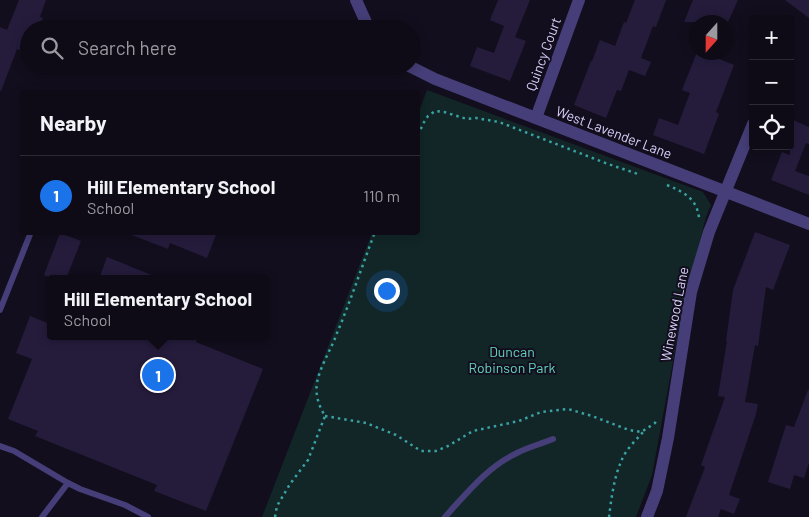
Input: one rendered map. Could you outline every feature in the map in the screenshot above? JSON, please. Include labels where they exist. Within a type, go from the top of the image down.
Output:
[{"type":"street","points":[[356,0],[365,20]]},
{"type":"street","name":"Quincy Court","points":[[536,118],[579,0]]},
{"type":"street","name":"West Lavender Lane","points":[[420,72],[435,79],[809,224]]},
{"type":"street","name":"Winewood Lane","points":[[647,517],[657,490],[668,438],[691,292],[709,232],[749,134]]},
{"type":"lane","points":[[0,310],[30,235]]},
{"type":"lane","points":[[445,517],[492,468],[516,453],[553,439]]},
{"type":"lane","points":[[0,446],[14,451],[80,489],[125,505],[148,517]]},
{"type":"lane","points":[[42,517],[68,483]]},
{"type":"path","points":[[420,130],[424,120],[436,112],[444,112],[466,119],[476,118],[499,122],[641,176]]},
{"type":"path","points":[[662,183],[692,199],[698,211],[699,226]]},
{"type":"path","points":[[274,517],[277,506],[290,484],[308,460],[325,416],[317,397],[317,384],[321,369],[338,333],[374,235]]},
{"type":"path","points":[[325,416],[366,422],[396,434],[421,451],[436,451],[473,432],[519,421],[540,412],[568,409],[629,430],[641,432],[655,423],[658,418]]},
{"type":"path","points":[[609,517],[621,461],[631,445],[646,429]]},
{"type":"green space","name":"Duncan Robinson Park","points":[[427,90],[703,192],[711,205],[706,217],[681,318],[652,475],[636,517],[262,517],[371,235],[420,235],[420,109]]},
{"type":"building","points":[[19,0],[46,0],[40,17],[43,18],[42,20],[20,20],[20,50],[17,49],[0,91],[0,27],[7,30]]},
{"type":"building","points":[[498,0],[530,0],[515,37],[526,41],[510,81],[470,66],[477,47],[494,53],[504,26],[490,20]]},
{"type":"building","points":[[635,0],[666,0],[656,27],[653,26],[641,58],[651,62],[645,76],[629,70],[621,91],[617,90],[606,118],[574,105],[600,40],[615,46]]},
{"type":"building","points":[[693,0],[738,0],[731,15],[689,15],[689,22],[684,22]]},
{"type":"building","points":[[785,0],[809,0],[809,18]]},
{"type":"building","points":[[694,60],[722,60],[734,65],[716,112],[719,114],[704,154],[653,135],[659,118],[678,125],[690,93],[682,90]]},
{"type":"building","points":[[794,120],[809,127],[809,144],[806,143],[795,171],[809,176],[809,195],[771,180],[782,152],[790,155],[790,150],[794,150]]},
{"type":"building","points":[[755,232],[790,245],[773,290],[766,287],[758,346],[755,345],[745,402],[758,404],[729,495],[740,499],[734,514],[721,509],[718,517],[686,517],[705,467],[701,465],[725,397],[718,396],[733,290]]},
{"type":"building","points":[[59,235],[65,235],[81,241],[68,275],[44,275]]},
{"type":"building","points":[[132,235],[216,235],[207,258],[170,243],[168,249]]},
{"type":"building","points":[[107,257],[152,275],[100,275]]},
{"type":"building","points":[[30,316],[47,323],[47,340],[197,340],[196,342],[263,369],[206,511],[154,491],[157,485],[35,436],[38,431],[8,419],[32,359],[16,353]]},
{"type":"building","points":[[808,390],[809,463],[804,478],[794,475],[790,489],[768,482],[786,425],[794,427]]},
{"type":"place","name":"Hill Elementary School","points":[[158,375]]}]
